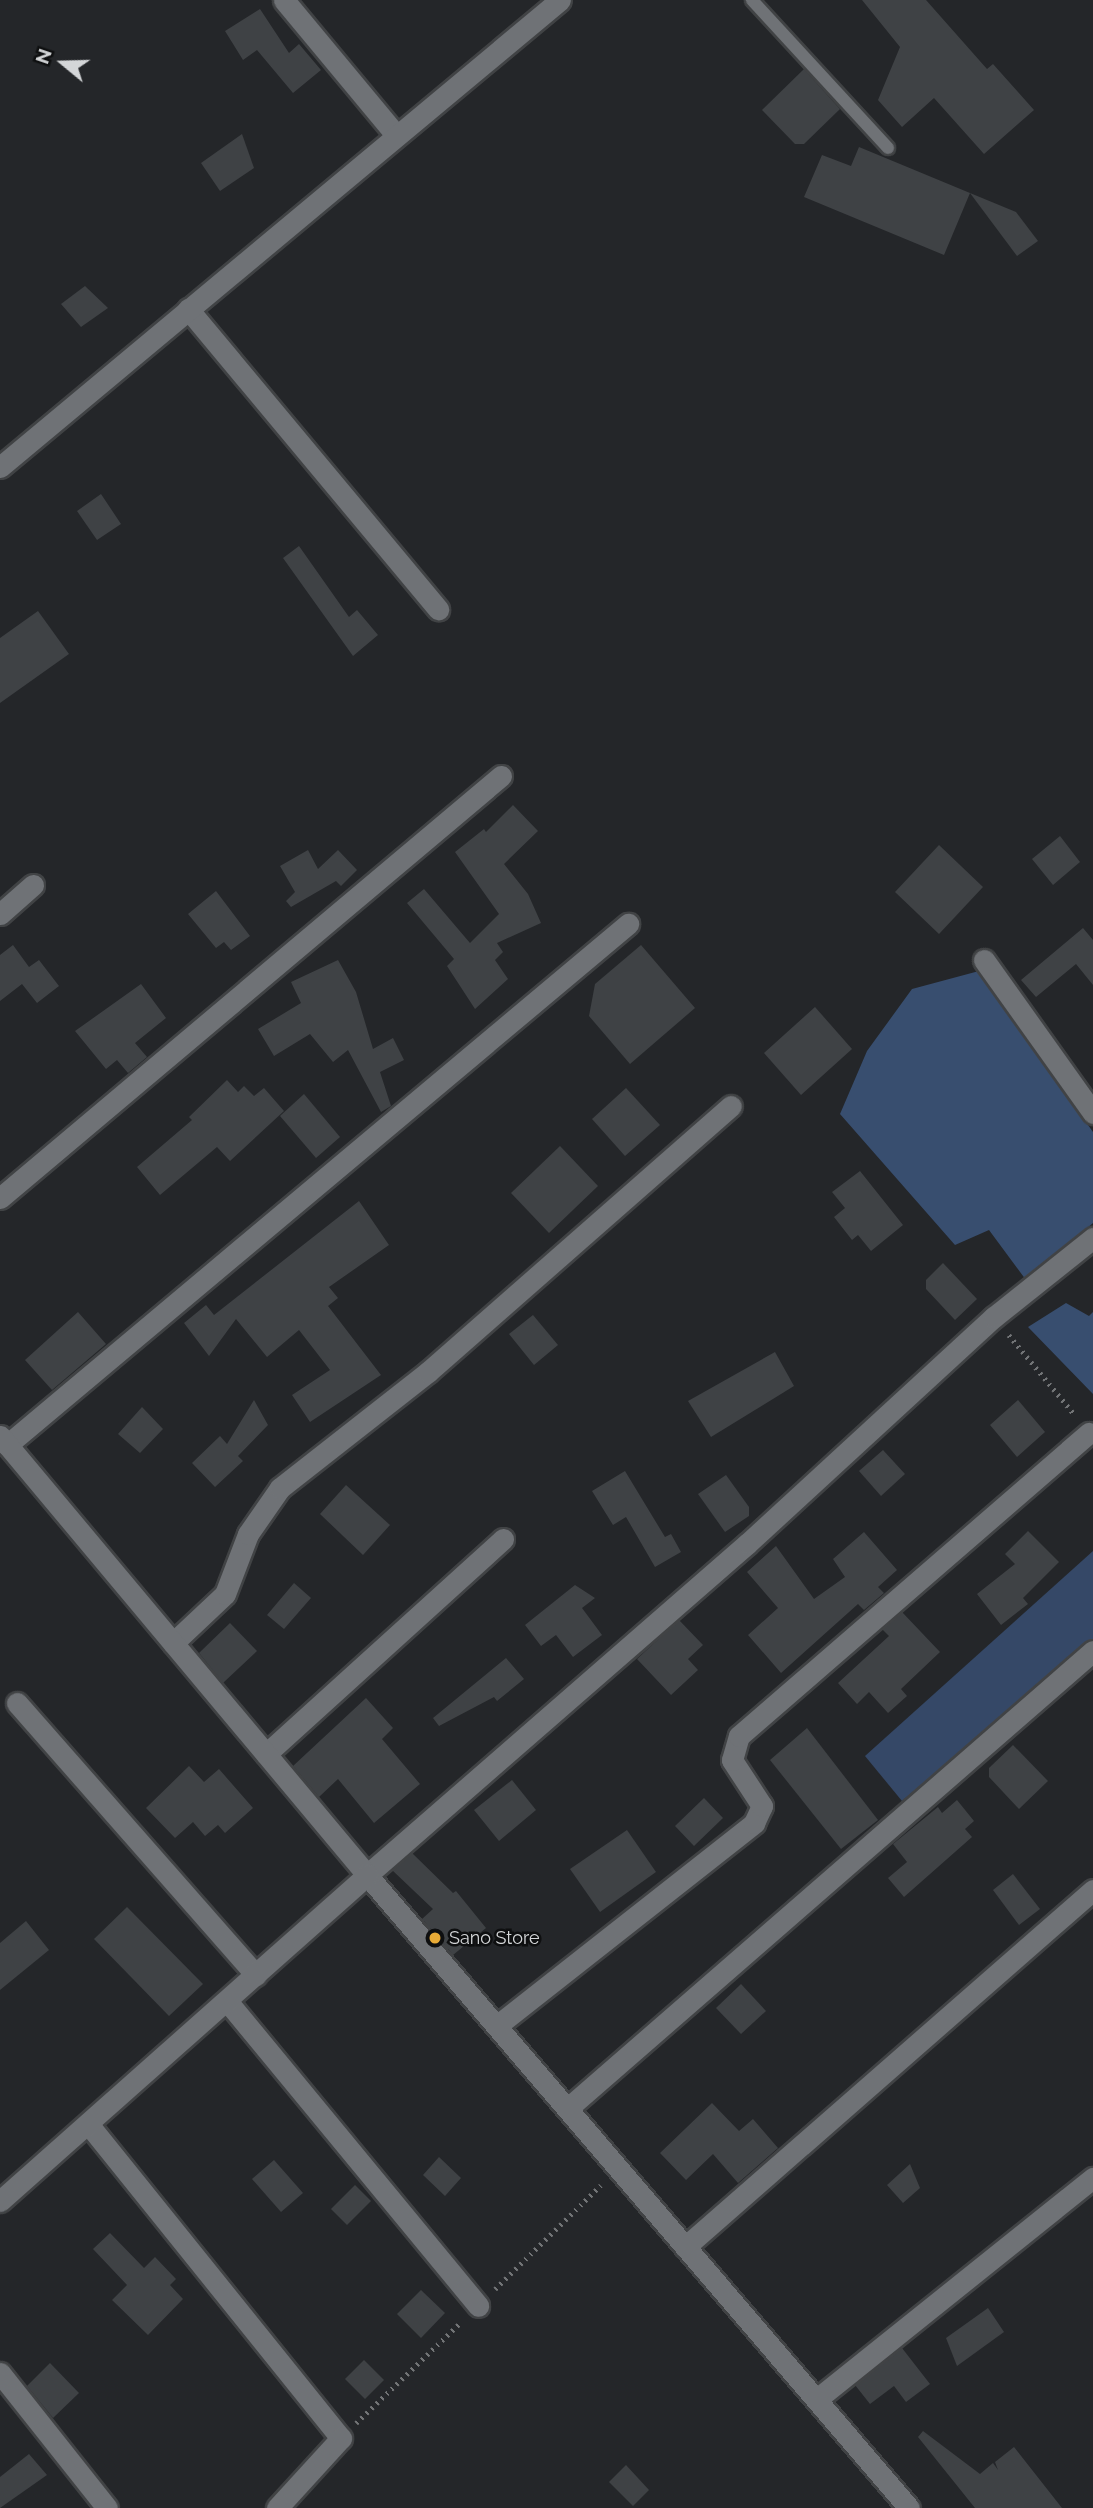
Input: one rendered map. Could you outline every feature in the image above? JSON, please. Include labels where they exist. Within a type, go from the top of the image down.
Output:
[{"type":"street","points":[[284,0],[396,135]]},
{"type":"street","points":[[0,467],[560,0]]},
{"type":"street","points":[[188,309],[438,609]]},
{"type":"street","points":[[0,1198],[500,776]]},
{"type":"street","points":[[0,914],[33,885]]},
{"type":"street","points":[[628,924],[3,1441],[367,1875],[499,2024],[685,2247],[909,2508]]},
{"type":"street","points":[[984,960],[1093,1113]]},
{"type":"street","points":[[173,1643],[225,1594],[257,1517],[280,1489],[428,1372],[732,1106]]},
{"type":"street","points":[[0,2201],[89,2125],[367,1875],[748,1543],[994,1317],[1093,1238]]},
{"type":"street","points":[[499,2024],[754,1823],[762,1806],[732,1760],[739,1736],[1089,1433]]},
{"type":"street","points":[[266,1754],[503,1539]]},
{"type":"street","points":[[568,2108],[1093,1651]]},
{"type":"street","points":[[17,1703],[256,1975]]},
{"type":"street","points":[[685,2247],[1093,1890]]},
{"type":"street","points":[[227,2001],[478,2306]]},
{"type":"street","points":[[89,2125],[341,2438],[277,2508]]},
{"type":"street","points":[[817,2399],[1093,2178]]},
{"type":"street","points":[[0,2374],[107,2508]]},
{"type":"lane","points":[[752,0],[888,148]]},
{"type":"path","points":[[994,1317],[1089,1433]]},
{"type":"shaded area","points":[[979,971],[1093,1132],[1093,1223],[1026,1280],[989,1230],[955,1245],[840,1114],[867,1051],[912,989]]},
{"type":"shaded area","points":[[1066,1303],[1089,1316],[1093,1312],[1093,1394],[1028,1327]]},
{"type":"shaded area","points":[[1093,1551],[1093,1639],[902,1801],[865,1756]]},
{"type":"building","points":[[862,0],[926,0],[987,69],[993,64],[1034,110],[984,154],[934,98],[902,127],[878,100],[900,47]]},
{"type":"building","points":[[260,9],[289,53],[299,44],[321,70],[293,93],[257,50],[243,60],[225,31]]},
{"type":"building","points":[[804,69],[840,109],[804,144],[795,144],[762,110]]},
{"type":"building","points":[[242,134],[254,168],[220,191],[201,163]]},
{"type":"building","points":[[859,147],[970,193],[944,255],[804,197],[822,155],[851,166]]},
{"type":"building","points":[[970,193],[1016,212],[1038,241],[1017,256]]},
{"type":"building","points":[[85,286],[108,308],[81,327],[61,304]]},
{"type":"building","points":[[101,494],[121,524],[97,540],[77,511]]},
{"type":"building","points":[[299,546],[349,617],[357,610],[378,635],[353,656],[283,558]]},
{"type":"building","points":[[38,611],[69,654],[0,703],[0,638]]},
{"type":"building","points":[[513,805],[538,831],[504,864],[528,894],[541,923],[497,943],[503,952],[495,960],[508,979],[475,1009],[447,966],[454,959],[407,903],[424,889],[470,943],[499,914],[455,852],[484,829],[486,832]]},
{"type":"building","points":[[1060,836],[1080,862],[1053,885],[1032,859]]},
{"type":"building","points":[[939,845],[983,887],[939,934],[895,892]]},
{"type":"building","points":[[308,850],[318,869],[338,850],[357,870],[341,886],[336,881],[291,907],[286,901],[295,892],[280,866]]},
{"type":"building","points":[[216,891],[250,936],[231,950],[224,942],[216,948],[188,914]]},
{"type":"building","points":[[1083,928],[1093,940],[1093,985],[1076,964],[1036,997],[1021,980]]},
{"type":"building","points":[[13,945],[29,967],[39,960],[59,986],[37,1003],[22,984],[0,1001],[0,955]]},
{"type":"building","points":[[641,945],[695,1008],[630,1064],[589,1016],[595,984]]},
{"type":"building","points":[[338,960],[356,992],[373,1049],[393,1038],[404,1060],[380,1072],[391,1106],[381,1112],[348,1050],[333,1062],[310,1034],[274,1056],[258,1029],[301,1003],[291,982]]},
{"type":"building","points":[[141,984],[166,1018],[135,1043],[147,1057],[128,1073],[117,1060],[106,1069],[75,1031]]},
{"type":"building","points":[[815,1007],[852,1049],[801,1095],[764,1053]]},
{"type":"building","points":[[227,1080],[238,1092],[244,1086],[254,1096],[264,1088],[284,1111],[230,1161],[217,1147],[160,1195],[137,1167],[192,1120],[189,1117]]},
{"type":"building","points":[[626,1088],[660,1125],[625,1156],[592,1119]]},
{"type":"building","points":[[304,1094],[340,1137],[316,1158],[280,1116]]},
{"type":"building","points":[[560,1146],[598,1186],[549,1233],[511,1193]]},
{"type":"building","points":[[860,1171],[903,1225],[871,1251],[858,1235],[852,1240],[834,1217],[845,1208],[832,1192]]},
{"type":"building","points":[[359,1201],[389,1245],[329,1287],[338,1298],[328,1306],[381,1375],[310,1422],[292,1395],[330,1370],[299,1330],[267,1357],[236,1319],[209,1356],[184,1323],[206,1305],[214,1315]]},
{"type":"building","points":[[943,1263],[977,1299],[955,1320],[926,1289],[926,1280]]},
{"type":"building","points":[[78,1312],[106,1344],[52,1390],[25,1360]]},
{"type":"building","points":[[533,1315],[558,1345],[534,1365],[509,1334]]},
{"type":"building","points":[[775,1352],[794,1386],[711,1437],[688,1401]]},
{"type":"building","points":[[254,1400],[268,1425],[238,1456],[243,1461],[215,1487],[192,1463],[220,1436],[227,1444]]},
{"type":"building","points":[[1018,1400],[1045,1432],[1017,1457],[990,1425]]},
{"type":"building","points":[[142,1407],[163,1429],[140,1453],[118,1434]]},
{"type":"building","points":[[883,1450],[905,1474],[881,1496],[859,1471]]},
{"type":"building","points":[[625,1471],[665,1537],[671,1534],[681,1552],[655,1567],[626,1517],[613,1525],[592,1491]]},
{"type":"building","points":[[726,1475],[749,1507],[749,1516],[725,1532],[698,1494]]},
{"type":"building","points":[[346,1485],[390,1525],[363,1555],[320,1514]]},
{"type":"building","points":[[1028,1531],[1059,1562],[1023,1598],[1028,1604],[1001,1625],[977,1594],[1015,1564],[1005,1554]]},
{"type":"building","points":[[864,1532],[897,1570],[878,1587],[884,1593],[864,1610],[858,1604],[781,1673],[748,1635],[778,1608],[747,1572],[776,1546],[814,1599],[845,1577],[833,1559]]},
{"type":"building","points":[[294,1583],[311,1598],[284,1629],[267,1615]]},
{"type":"building","points":[[575,1585],[595,1598],[582,1608],[602,1635],[573,1657],[556,1635],[541,1646],[525,1625]]},
{"type":"building","points":[[902,1612],[940,1652],[901,1689],[907,1696],[888,1713],[869,1692],[857,1704],[838,1683],[889,1636],[882,1629]]},
{"type":"building","points":[[679,1620],[703,1645],[688,1659],[698,1670],[671,1695],[637,1659]]},
{"type":"building","points":[[230,1623],[257,1651],[223,1683],[199,1653]]},
{"type":"building","points":[[506,1658],[524,1679],[497,1701],[494,1697],[439,1726],[433,1718]]},
{"type":"building","points":[[366,1698],[393,1728],[382,1739],[420,1784],[374,1823],[338,1779],[319,1797],[293,1766]]},
{"type":"building","points":[[807,1728],[878,1820],[841,1849],[770,1760]]},
{"type":"building","points":[[1013,1745],[1048,1781],[1019,1809],[989,1777],[989,1768]]},
{"type":"building","points":[[189,1766],[204,1782],[219,1769],[253,1808],[225,1833],[218,1825],[205,1836],[193,1822],[175,1838],[146,1808]]},
{"type":"building","points":[[512,1780],[536,1810],[499,1841],[474,1810]]},
{"type":"building","points":[[704,1798],[723,1818],[694,1846],[675,1826]]},
{"type":"building","points":[[957,1800],[974,1821],[965,1829],[972,1837],[904,1897],[888,1878],[907,1862],[893,1844],[938,1807],[942,1813]]},
{"type":"building","points":[[627,1830],[656,1872],[600,1912],[570,1869]]},
{"type":"building","points":[[412,1853],[453,1893],[456,1891],[486,1928],[453,1955],[422,1919],[433,1909],[392,1870]]},
{"type":"building","points":[[1013,1874],[1040,1909],[1019,1925],[993,1890]]},
{"type":"building","points":[[127,1907],[203,1984],[169,2016],[94,1939]]},
{"type":"building","points":[[26,1921],[49,1950],[0,1990],[0,1943]]},
{"type":"building","points":[[741,1984],[766,2011],[741,2034],[716,2008]]},
{"type":"building","points":[[712,2103],[739,2131],[753,2119],[778,2148],[738,2183],[713,2154],[686,2180],[660,2153]]},
{"type":"building","points":[[439,2157],[461,2178],[445,2196],[423,2175]]},
{"type":"building","points":[[274,2160],[303,2193],[281,2212],[252,2179]]},
{"type":"building","points":[[910,2164],[920,2188],[903,2203],[887,2185]]},
{"type":"building","points":[[355,2185],[371,2201],[347,2225],[331,2209]]},
{"type":"building","points":[[110,2233],[144,2268],[155,2257],[176,2279],[170,2285],[183,2299],[148,2335],[112,2300],[127,2285],[93,2249]]},
{"type":"building","points":[[421,2290],[445,2313],[421,2338],[397,2314]]},
{"type":"building","points":[[988,2308],[1004,2332],[957,2366],[946,2338]]},
{"type":"building","points":[[902,2348],[930,2384],[906,2402],[894,2386],[870,2404],[855,2385]]},
{"type":"building","points":[[364,2360],[384,2380],[365,2399],[345,2379]]},
{"type":"building","points":[[50,2363],[79,2393],[53,2418],[27,2386]]},
{"type":"building","points":[[923,2431],[980,2474],[993,2463],[998,2470],[995,2462],[1014,2447],[1062,2508],[975,2508],[918,2437]]},
{"type":"building","points":[[29,2454],[47,2475],[0,2508],[0,2477]]},
{"type":"building","points":[[626,2465],[649,2490],[633,2506],[609,2482]]},
{"type":"place","name":"Sano Store","points":[[435,1938]]}]
